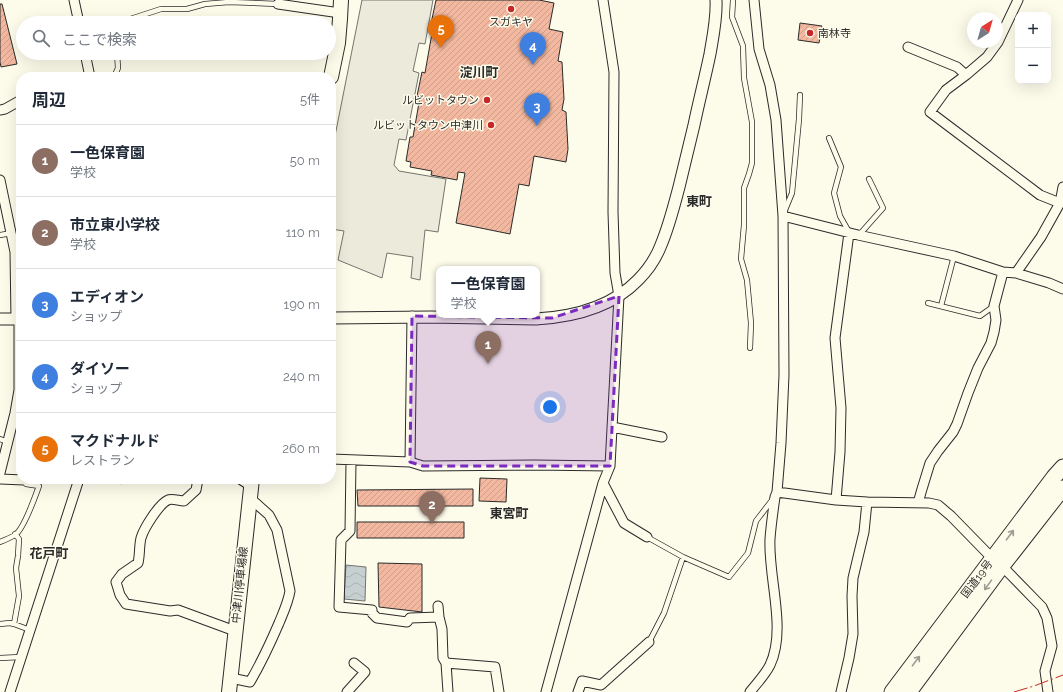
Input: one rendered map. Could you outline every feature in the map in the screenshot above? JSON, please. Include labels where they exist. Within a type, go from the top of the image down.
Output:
[{"type":"highway","name":"国道19号","points":[[909,692],[1054,478],[1063,467]]},
{"type":"highway","name":"国道19号","points":[[892,692],[997,562],[1060,494]]},
{"type":"main road","points":[[336,52],[340,7]]},
{"type":"main road","points":[[332,72],[334,60]]},
{"type":"main road","name":"中津川停車場線","points":[[230,685],[248,485]]},
{"type":"street","points":[[74,0],[77,16]]},
{"type":"street","points":[[546,692],[603,483],[610,466],[619,296],[615,273],[613,212],[614,72],[603,0]]},
{"type":"street","points":[[495,318],[552,318],[594,308],[619,296],[638,280],[650,267],[661,245],[672,213],[709,59],[715,29],[716,0]]},
{"type":"street","points":[[750,692],[771,664],[776,644],[777,624],[770,540],[781,442],[784,375],[782,216],[776,120],[770,85],[759,49],[754,0]]},
{"type":"street","points":[[1018,0],[998,42],[987,57],[946,90],[930,112],[1040,195],[1060,203]]},
{"type":"street","points":[[278,4],[340,7]]},
{"type":"street","points":[[908,47],[957,67],[966,75]]},
{"type":"street","points":[[86,60],[89,72]]},
{"type":"street","points":[[0,110],[16,103]]},
{"type":"street","points":[[0,180],[2,195],[12,233],[16,269]]},
{"type":"street","points":[[1016,273],[1041,237],[1060,203],[1063,187]]},
{"type":"street","points":[[782,216],[854,234],[954,256],[1003,272],[1016,273],[1063,289]]},
{"type":"street","points":[[836,500],[840,452],[841,408],[835,338],[854,234]]},
{"type":"street","points":[[918,503],[930,463],[953,432],[978,368],[991,343],[996,320],[994,306],[1003,272]]},
{"type":"street","points":[[410,462],[412,316]]},
{"type":"street","points":[[336,318],[436,317]]},
{"type":"street","points":[[0,319],[16,319]]},
{"type":"street","points":[[0,473],[4,441],[16,407]]},
{"type":"street","points":[[612,427],[662,437]]},
{"type":"street","points":[[336,460],[410,462],[422,466],[610,466]]},
{"type":"street","points":[[351,461],[350,531],[341,540],[339,607],[372,610],[372,613],[378,618],[407,622],[410,618],[439,617]]},
{"type":"street","points":[[0,479],[16,480]]},
{"type":"street","points":[[603,483],[624,523],[647,537]]},
{"type":"street","points":[[10,692],[77,484]]},
{"type":"street","points":[[197,484],[196,490],[184,501],[170,499],[162,504],[141,538],[138,563],[122,574],[116,582],[120,595],[126,604],[170,611],[178,610],[235,631]]},
{"type":"street","points":[[230,685],[250,682],[264,658],[289,600],[290,591],[277,530],[269,515],[248,485]]},
{"type":"street","points":[[776,494],[836,500],[929,503],[938,505],[951,516],[1042,607],[1047,618],[1052,646],[1045,671],[1048,692]]},
{"type":"street","points":[[841,692],[853,634],[853,578],[864,532],[867,502]]},
{"type":"street","points":[[438,606],[442,629],[443,658],[446,663],[448,692]]},
{"type":"street","points":[[578,692],[582,681],[601,684],[649,642]]},
{"type":"street","points":[[347,692],[365,672],[354,663]]},
{"type":"street","points":[[446,663],[494,667],[498,692]]},
{"type":"street","points":[[0,691],[6,692]]},
{"type":"lane","points":[[733,0],[732,17],[743,46],[744,78],[752,122],[752,163],[744,188],[744,225],[741,259],[747,280],[751,323],[750,348]]},
{"type":"lane","points":[[140,16],[161,9],[187,10],[205,4],[229,2],[278,4]]},
{"type":"lane","points":[[116,72],[118,68],[117,60]]},
{"type":"lane","points":[[782,216],[792,193],[800,95]]},
{"type":"lane","points":[[829,138],[841,167],[834,192],[840,216],[854,234],[883,208],[869,179]]},
{"type":"lane","points":[[0,235],[12,233]]},
{"type":"lane","points":[[941,306],[954,256]]},
{"type":"lane","points":[[928,303],[980,316],[994,306]]},
{"type":"lane","points":[[0,542],[18,531],[30,510],[39,486],[26,484]]},
{"type":"lane","points":[[647,537],[683,558],[729,576],[748,554],[756,521],[776,494]]},
{"type":"lane","points":[[14,624],[19,596],[16,568],[19,539],[15,534]]},
{"type":"lane","points":[[649,642],[664,613],[683,558]]},
{"type":"lane","points":[[0,624],[10,623],[30,630]]},
{"type":"lane","points":[[0,658],[21,657]]},
{"type":"highlighted area","points":[[619,296],[610,466],[423,466],[410,462],[412,316],[552,318]]},
{"type":"shaded area","points":[[362,0],[433,0],[425,44],[419,43],[413,71],[419,73],[406,140],[399,139],[394,165],[399,171],[446,179],[438,232],[425,230],[420,280],[411,278],[413,257],[387,253],[382,278],[338,260],[344,231],[336,230],[336,131]]},
{"type":"water","points":[[346,565],[366,567],[365,601],[344,599]]},
{"type":"building","name":"ルビットタウン中津川","points":[[436,0],[539,0],[554,3],[549,29],[563,32],[558,61],[562,62],[564,99],[562,110],[566,112],[568,149],[566,162],[534,156],[529,186],[519,184],[510,234],[456,223],[465,173],[458,172],[457,180],[431,175],[432,171],[410,167],[411,162],[406,161],[410,137],[413,137],[420,97],[417,96],[422,72],[425,73],[432,33],[429,33]]},
{"type":"building","points":[[0,4],[2,4],[17,64],[1,67],[0,62]]},
{"type":"building","name":"南林寺","points":[[800,23],[822,26],[819,43],[798,40]]},
{"type":"building","points":[[480,478],[507,479],[506,502],[479,501]]},
{"type":"building","points":[[473,489],[473,506],[358,506],[357,490]]},
{"type":"building","points":[[357,522],[464,522],[464,538],[357,538]]},
{"type":"building","points":[[378,563],[422,564],[422,612],[379,607]]},
{"type":"power","points":[[1014,692],[1063,675]]},
{"type":"place","name":"スガキヤ","points":[[511,9]]},
{"type":"place","name":"南林寺","points":[[810,33]]},
{"type":"place","name":"マクドナルド","points":[[441,48]]},
{"type":"place","name":"ダイソー","points":[[533,65]]},
{"type":"place","name":"ルビットタウン","points":[[487,100]]},
{"type":"place","name":"ルビットタウン中津川","points":[[491,125]]},
{"type":"place","name":"エディオン","points":[[537,126]]},
{"type":"place","name":"一色保育園","points":[[488,364]]},
{"type":"place","name":"市立東小学校","points":[[432,524]]},
{"type":"district","name":"淀川町","points":[[479,72]]},
{"type":"district","name":"東町","points":[[699,201]]},
{"type":"district","name":"東宮町","points":[[509,513]]},
{"type":"district","name":"花戸町","points":[[49,553]]}]
